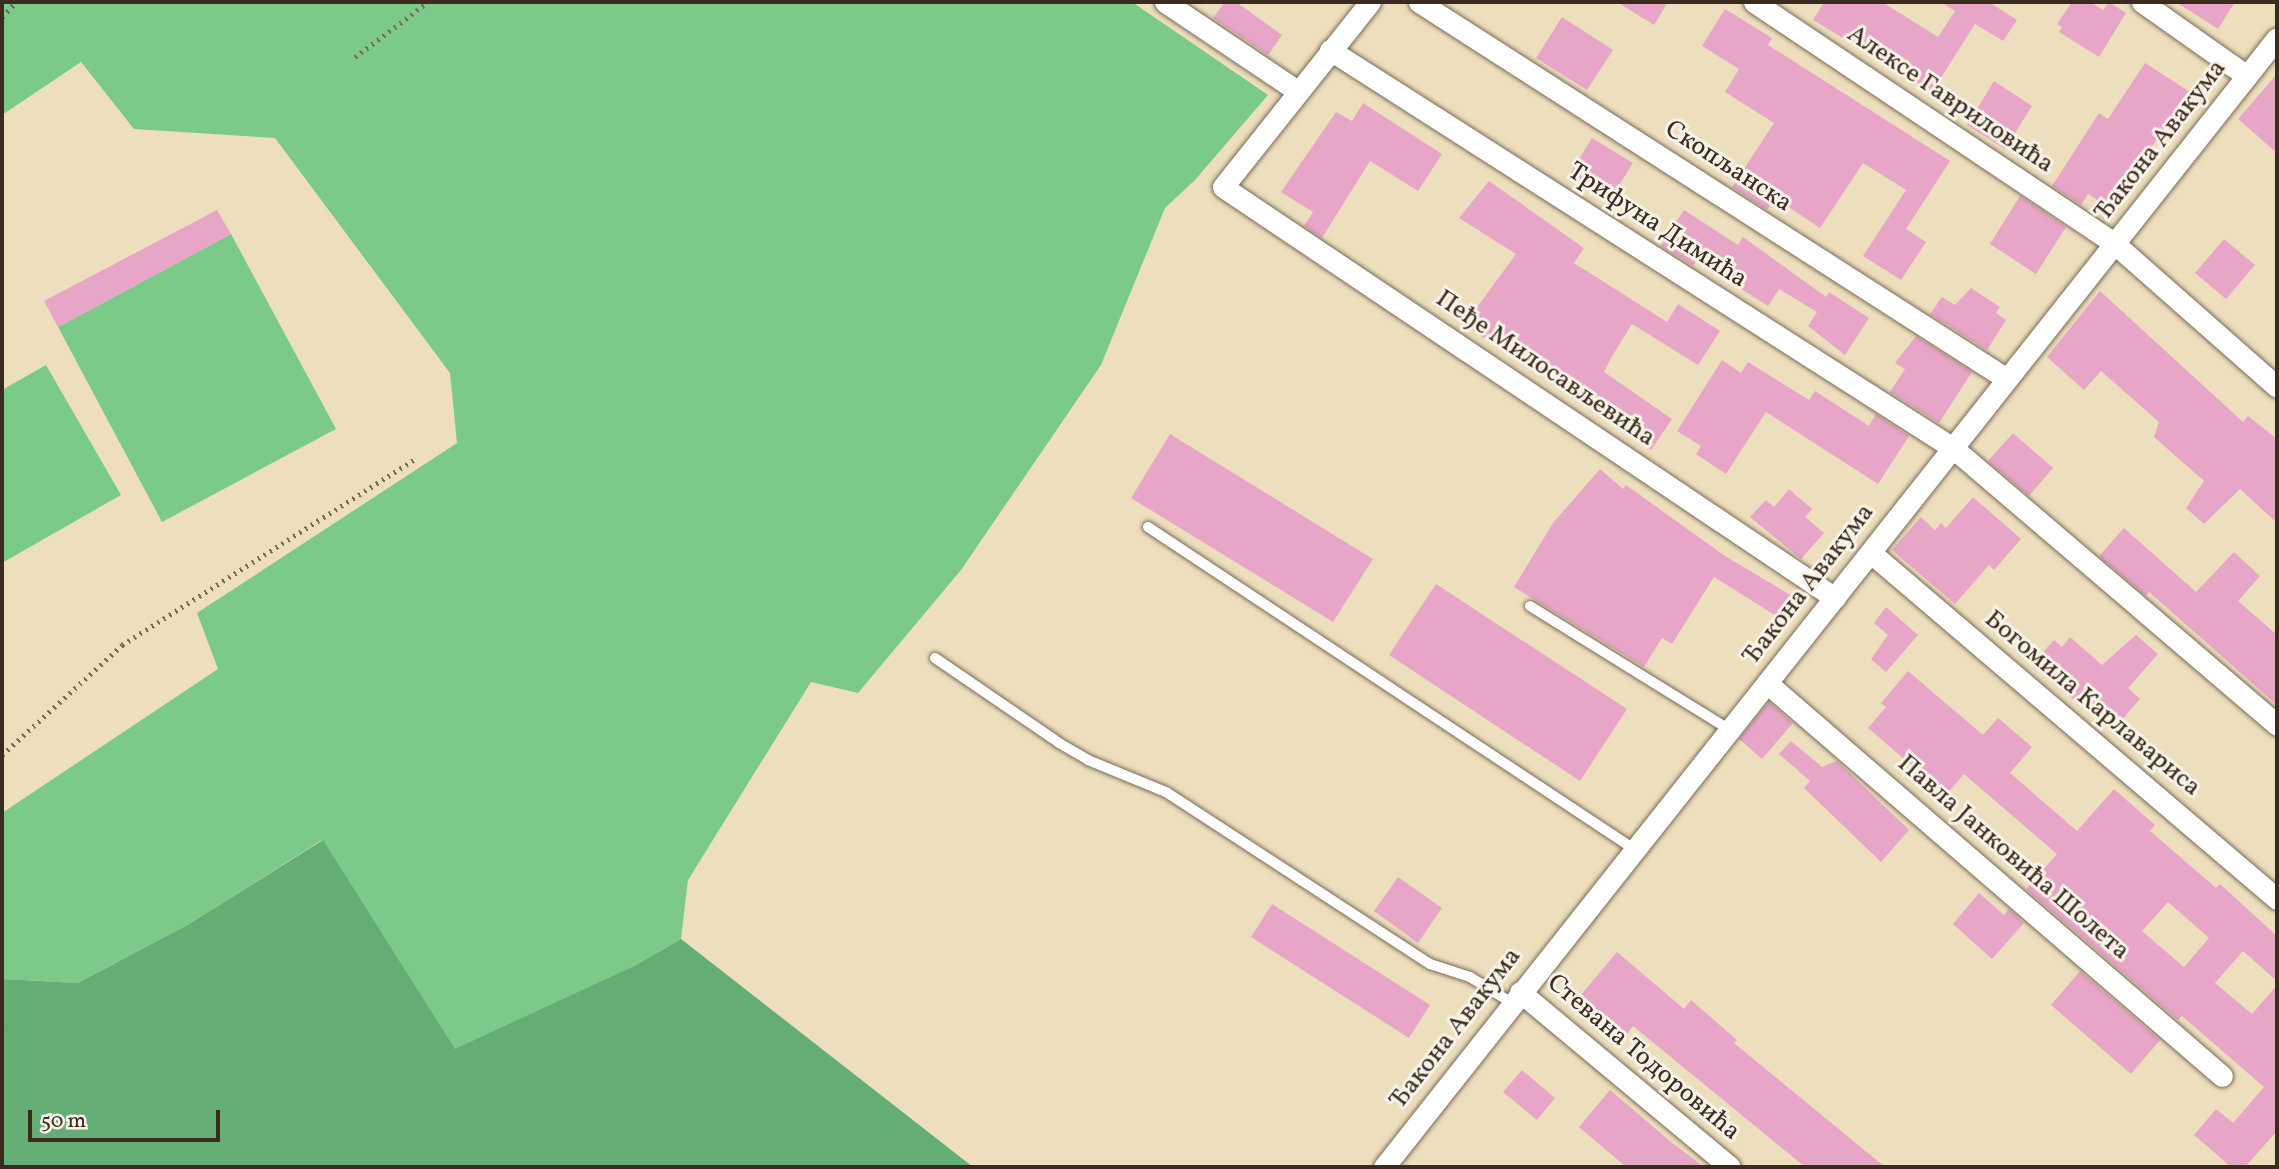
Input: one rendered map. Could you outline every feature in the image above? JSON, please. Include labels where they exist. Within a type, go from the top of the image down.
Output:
[{"type":"street","points":[[1165,2],[1296,90],[1370,2]]},
{"type":"street","name":"Скопљанска","points":[[1419,2],[2007,379]]},
{"type":"street","name":"Алексе Гавриловића","points":[[1754,2],[2115,244],[2277,387]]},
{"type":"street","points":[[2142,2],[2247,76]]},
{"type":"street","name":"Ђакона Авакума","points":[[1384,1167],[2247,76],[2274,48]]},
{"type":"street","name":"Трифуна Димића","points":[[1331,50],[1953,448],[2277,726]]},
{"type":"street","name":"Пеђе Милосављевића","points":[[1296,90],[1223,187],[1835,598]]},
{"type":"street","name":"Богомила Карлавариса","points":[[1871,552],[2277,899]]},
{"type":"street","name":"Павла Јанковића Шолета","points":[[1767,683],[2222,1076]]},
{"type":"street","name":"Стевана Тодоровића","points":[[1516,997],[1730,1167]]},
{"type":"lane","points":[[1148,527],[1634,849]]},
{"type":"lane","points":[[1530,606],[1730,730]]},
{"type":"lane","points":[[934,658],[1088,761],[1166,792],[1430,964],[1470,977],[1516,997]]},
{"type":"path","points":[[2,17],[16,2]]},
{"type":"path","points":[[355,57],[428,2]]},
{"type":"path","points":[[2,755],[122,645],[413,460]]},
{"type":"path","points":[[2,1031],[7,1035]]},
{"type":"green space","points":[[2,2],[1132,2],[1268,95],[1195,180],[1165,208],[1101,365],[961,570],[858,693],[811,682],[688,880],[681,939],[636,965],[455,1050],[322,840],[189,924],[78,983],[2,979],[2,813],[218,669],[197,613],[457,443],[450,373],[275,138],[134,129],[81,62],[2,115]]},
{"type":"green space","points":[[231,234],[336,429],[162,522],[58,327]]},
{"type":"green space","points":[[46,365],[121,495],[2,563],[2,390]]},
{"type":"green space","points":[[323,840],[455,1049],[636,965],[681,939],[973,1167],[2,1167],[2,979],[78,983],[189,924]]},
{"type":"building","points":[[1225,2],[1236,2],[1282,35],[1268,55],[1213,18]]},
{"type":"building","points":[[1617,2],[1668,2],[1654,25]]},
{"type":"building","points":[[1824,2],[1882,2],[1938,37],[1955,11],[1941,2],[1989,2],[2017,20],[2003,41],[1975,24],[1932,92],[1813,20]]},
{"type":"building","points":[[2072,2],[2090,2],[2103,10],[2109,2],[2126,13],[2099,57],[2059,32],[2062,27],[2057,24]]},
{"type":"building","points":[[2176,2],[2235,2],[2218,29]]},
{"type":"building","points":[[1725,9],[1772,38],[1768,45],[1950,161],[1906,229],[1926,242],[1901,280],[1863,256],[1906,190],[1863,163],[1820,228],[1775,198],[1767,210],[1732,187],[1774,123],[1725,92],[1739,69],[1702,46]]},
{"type":"building","points":[[1562,17],[1613,50],[1587,90],[1536,58]]},
{"type":"building","points":[[2145,63],[2190,92],[2109,208],[2088,194],[2081,205],[2052,186],[2099,113],[2108,119]]},
{"type":"building","points":[[2277,74],[2277,153],[2238,119]]},
{"type":"building","points":[[1994,81],[2032,106],[2005,149],[1967,125]]},
{"type":"building","points":[[1363,103],[1442,154],[1418,191],[1370,161],[1322,238],[1304,226],[1313,212],[1281,192],[1336,112],[1352,121]]},
{"type":"building","points":[[1592,138],[1633,163],[1609,201],[1569,175]]},
{"type":"building","points":[[1489,181],[1584,248],[1574,263],[1667,322],[1678,304],[1720,331],[1698,365],[1632,324],[1611,358],[1604,372],[1672,419],[1651,450],[1610,422],[1619,409],[1518,344],[1511,355],[1464,325],[1516,254],[1459,218]]},
{"type":"building","points":[[2020,196],[2066,227],[2036,274],[1990,244]]},
{"type":"building","points":[[217,210],[231,234],[58,327],[44,301]]},
{"type":"building","points":[[1684,210],[1738,245],[1743,237],[1826,297],[1829,292],[1869,318],[1845,355],[1808,326],[1817,312],[1779,289],[1768,306],[1697,261],[1693,266],[1661,246]]},
{"type":"building","points":[[2224,239],[2255,265],[2226,299],[2195,273]]},
{"type":"building","points":[[1971,288],[2000,307],[1996,313],[2006,320],[1987,350],[1930,314],[1942,297],[1955,305]]},
{"type":"building","points":[[2100,291],[2243,422],[2248,416],[2277,439],[2277,523],[2240,489],[2204,524],[2186,508],[2204,481],[2154,437],[2159,422],[2101,371],[2084,390],[2047,357]]},
{"type":"building","points":[[1916,336],[1972,372],[1939,423],[1890,392],[1905,369],[1895,363]]},
{"type":"building","points":[[1722,360],[1741,373],[1748,362],[1809,400],[1815,391],[1869,426],[1876,414],[1909,436],[1878,484],[1766,412],[1726,474],[1696,454],[1701,446],[1677,431]]},
{"type":"building","points":[[2013,433],[2053,468],[2029,496],[1988,461]]},
{"type":"building","points":[[1170,434],[1373,559],[1333,622],[1131,498]]},
{"type":"building","points":[[1600,469],[1623,489],[1626,485],[1725,556],[1792,596],[1778,617],[1714,577],[1672,644],[1662,638],[1644,667],[1514,587],[1553,523]]},
{"type":"building","points":[[1789,489],[1812,509],[1805,517],[1824,533],[1801,559],[1750,517],[1766,500],[1774,507]]},
{"type":"building","points":[[1973,497],[2021,539],[1994,570],[1989,565],[1955,604],[1892,550],[1921,517],[1935,530],[1941,523],[1946,528]]},
{"type":"building","points":[[2124,528],[2196,592],[2234,552],[2260,576],[2238,601],[2277,635],[2277,705],[2149,592],[2146,596],[2099,556]]},
{"type":"building","points":[[1436,584],[1627,709],[1580,781],[1389,655]]},
{"type":"building","points":[[1886,607],[1918,635],[1886,672],[1871,659],[1888,635],[1874,623]]},
{"type":"building","points":[[2136,635],[2158,654],[2128,688],[2140,699],[2112,731],[2031,665],[2054,640],[2062,647],[2070,637],[2102,665]]},
{"type":"building","points":[[1908,671],[1983,735],[1998,718],[2032,747],[2010,773],[2077,831],[2114,789],[2155,825],[2150,831],[2216,888],[2220,884],[2277,936],[2277,981],[2243,951],[2215,983],[2252,1014],[2277,985],[2277,1131],[2245,1167],[2231,1167],[2194,1135],[2216,1109],[2233,1123],[2264,1087],[2182,1016],[2178,1020],[2026,889],[2057,854],[1964,774],[1946,795],[1868,728],[1886,707],[1881,703]],"holes":[[[2168,902],[2209,938],[2184,967],[2142,931]]]},
{"type":"building","points":[[1769,702],[1793,723],[1762,759],[1739,739]]},
{"type":"building","points":[[1791,741],[1822,767],[1837,761],[1909,830],[1881,862],[1804,788],[1810,781],[1779,754]]},
{"type":"building","points":[[1398,877],[1442,908],[1418,943],[1374,911]]},
{"type":"building","points":[[1979,893],[2004,915],[2009,909],[2024,923],[1992,959],[1953,924]]},
{"type":"building","points":[[1272,904],[1430,1005],[1409,1038],[1251,937]]},
{"type":"building","points":[[1617,952],[1684,1009],[1691,1000],[1737,1040],[1734,1043],[1885,1167],[1805,1167],[1633,1026],[1626,1035],[1580,996]]},
{"type":"building","points":[[2080,971],[2160,1040],[2131,1074],[2051,1005]]},
{"type":"building","points":[[1522,1070],[1555,1098],[1537,1120],[1503,1092]]},
{"type":"building","points":[[1610,1090],[1704,1167],[1626,1167],[1579,1127]]}]
